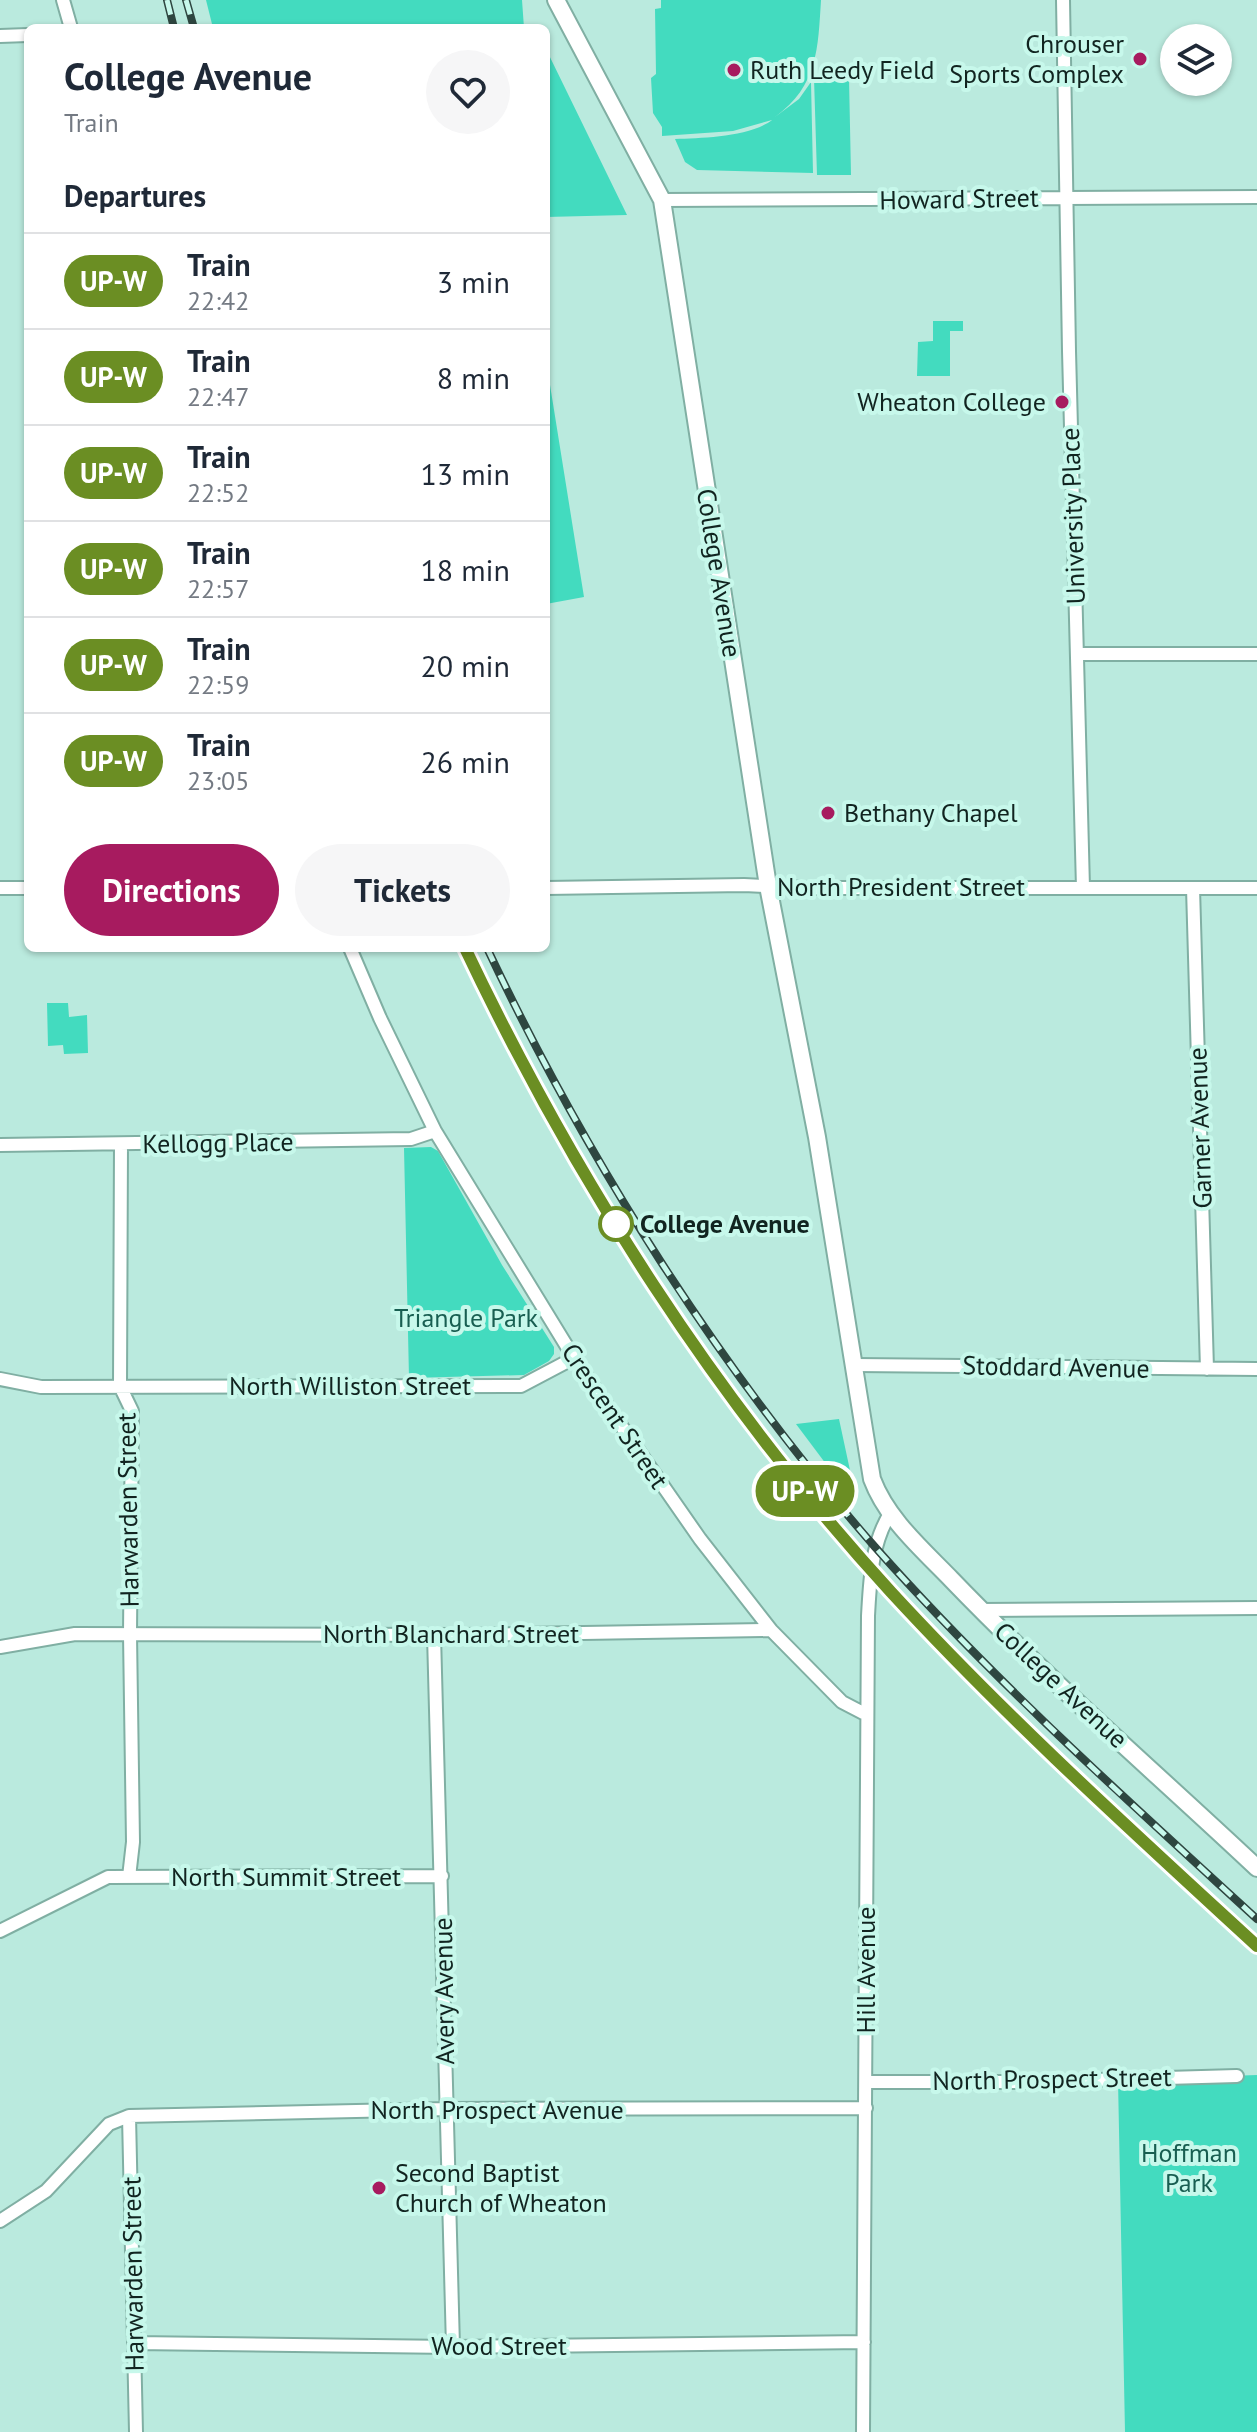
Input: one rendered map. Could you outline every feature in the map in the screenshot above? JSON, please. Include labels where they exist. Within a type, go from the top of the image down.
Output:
[{"type":"street","points":[[63,0],[70,24]]},
{"type":"street","name":"College Avenue","points":[[556,0],[662,200],[768,886],[817,1137],[872,1479],[879,1496],[891,1512],[980,1610],[1257,1868]]},
{"type":"street","name":"University Place","points":[[1063,0],[1083,888]]},
{"type":"street","points":[[0,36],[24,35]]},
{"type":"street","name":"Howard Street","points":[[662,200],[1257,197]]},
{"type":"street","points":[[1077,654],[1257,654]]},
{"type":"street","points":[[0,888],[24,888]]},
{"type":"street","name":"North President Street","points":[[550,888],[1257,888]]},
{"type":"street","name":"Garner Avenue","points":[[1193,888],[1207,1369]]},
{"type":"street","name":"Crescent Street","points":[[352,952],[435,1131],[574,1358],[700,1539],[771,1630],[842,1702],[867,1715]]},
{"type":"street","name":"Kellogg Place","points":[[0,1145],[411,1139],[435,1131]]},
{"type":"street","name":"Harwarden Street","points":[[121,1144],[120,1386],[132,1411],[130,1634],[133,1842],[129,1877]]},
{"type":"street","name":"North Williston Street","points":[[0,1379],[41,1387],[521,1386],[574,1358]]},
{"type":"street","name":"Stoddard Avenue","points":[[855,1365],[1257,1369]]},
{"type":"street","name":"Hill Avenue","points":[[863,2432],[867,1715],[871,1582],[882,1526],[891,1512]]},
{"type":"street","points":[[980,1610],[1257,1608]]},
{"type":"street","name":"North Blanchard Street","points":[[0,1647],[75,1634],[679,1634],[771,1630]]},
{"type":"street","name":"Avery Avenue","points":[[434,1635],[453,2347]]},
{"type":"street","name":"North Summit Street","points":[[0,1931],[108,1877],[442,1876]]},
{"type":"street","name":"North Prospect Street","points":[[866,2082],[1025,2082],[1237,2076]]},
{"type":"street","name":"North Prospect Avenue","points":[[129,2116],[447,2109],[866,2108]]},
{"type":"street","points":[[0,2221],[46,2191],[109,2124],[129,2116]]},
{"type":"street","name":"Harwarden Street","points":[[129,2116],[136,2432]]},
{"type":"street","name":"Wood Street","points":[[134,2343],[453,2347],[864,2342]]},
{"type":"green space","points":[[206,0],[522,0],[524,24],[212,24]]},
{"type":"green space","name":"Ruth Leedy Field","points":[[661,0],[821,0],[819,34],[808,79],[789,105],[775,117],[799,99],[811,82],[813,173],[697,170],[685,162],[675,139],[739,133],[772,120],[733,131],[662,136],[662,127],[653,113],[651,78],[656,74],[655,9],[661,8]]},
{"type":"green space","points":[[550,57],[627,215],[550,217]]},
{"type":"green space","points":[[814,78],[849,78],[851,175],[817,175]]},
{"type":"green space","points":[[933,321],[963,321],[963,331],[950,331],[950,376],[917,376],[918,342],[933,341]]},
{"type":"green space","points":[[550,385],[584,597],[550,603]]},
{"type":"green space","points":[[47,1003],[68,1003],[69,1017],[87,1015],[88,1053],[64,1054],[63,1045],[48,1046]]},
{"type":"green space","name":"Triangle Park","points":[[431,1147],[438,1151],[502,1265],[554,1347],[549,1361],[524,1375],[409,1378],[404,1148]]},
{"type":"green space","points":[[839,1419],[851,1475],[835,1476],[796,1424]]},
{"type":"green space","name":"Hoffman Park","points":[[1257,2075],[1257,2432],[1125,2432],[1118,2080]]},
{"type":"railway","points":[[167,0],[173,24]]},
{"type":"railway","points":[[186,0],[193,24]]},
{"type":"railway","points":[[467,952],[553,1120],[602,1204],[709,1366],[827,1520],[979,1684],[1257,1946]]},
{"type":"railway","points":[[489,952],[568,1107],[660,1261],[710,1336],[818,1479],[875,1547],[966,1644],[1061,1738],[1257,1919]]},
{"type":"train","name":"UP-W","points":[[467,952],[559,1129],[639,1262],[723,1383],[810,1497],[890,1590],[1011,1717],[1257,1946]]},
{"type":"place","name":"Chrouser Sports Complex","points":[[1140,59]]},
{"type":"place","name":"Ruth Leedy Field","points":[[734,70]]},
{"type":"place","name":"Wheaton College","points":[[1062,402]]},
{"type":"place","name":"Bethany Chapel","points":[[828,813]]},
{"type":"place","name":"College Avenue","points":[[616,1224]]},
{"type":"place","name":"Second Baptist Church of Wheaton","points":[[379,2188]]}]
